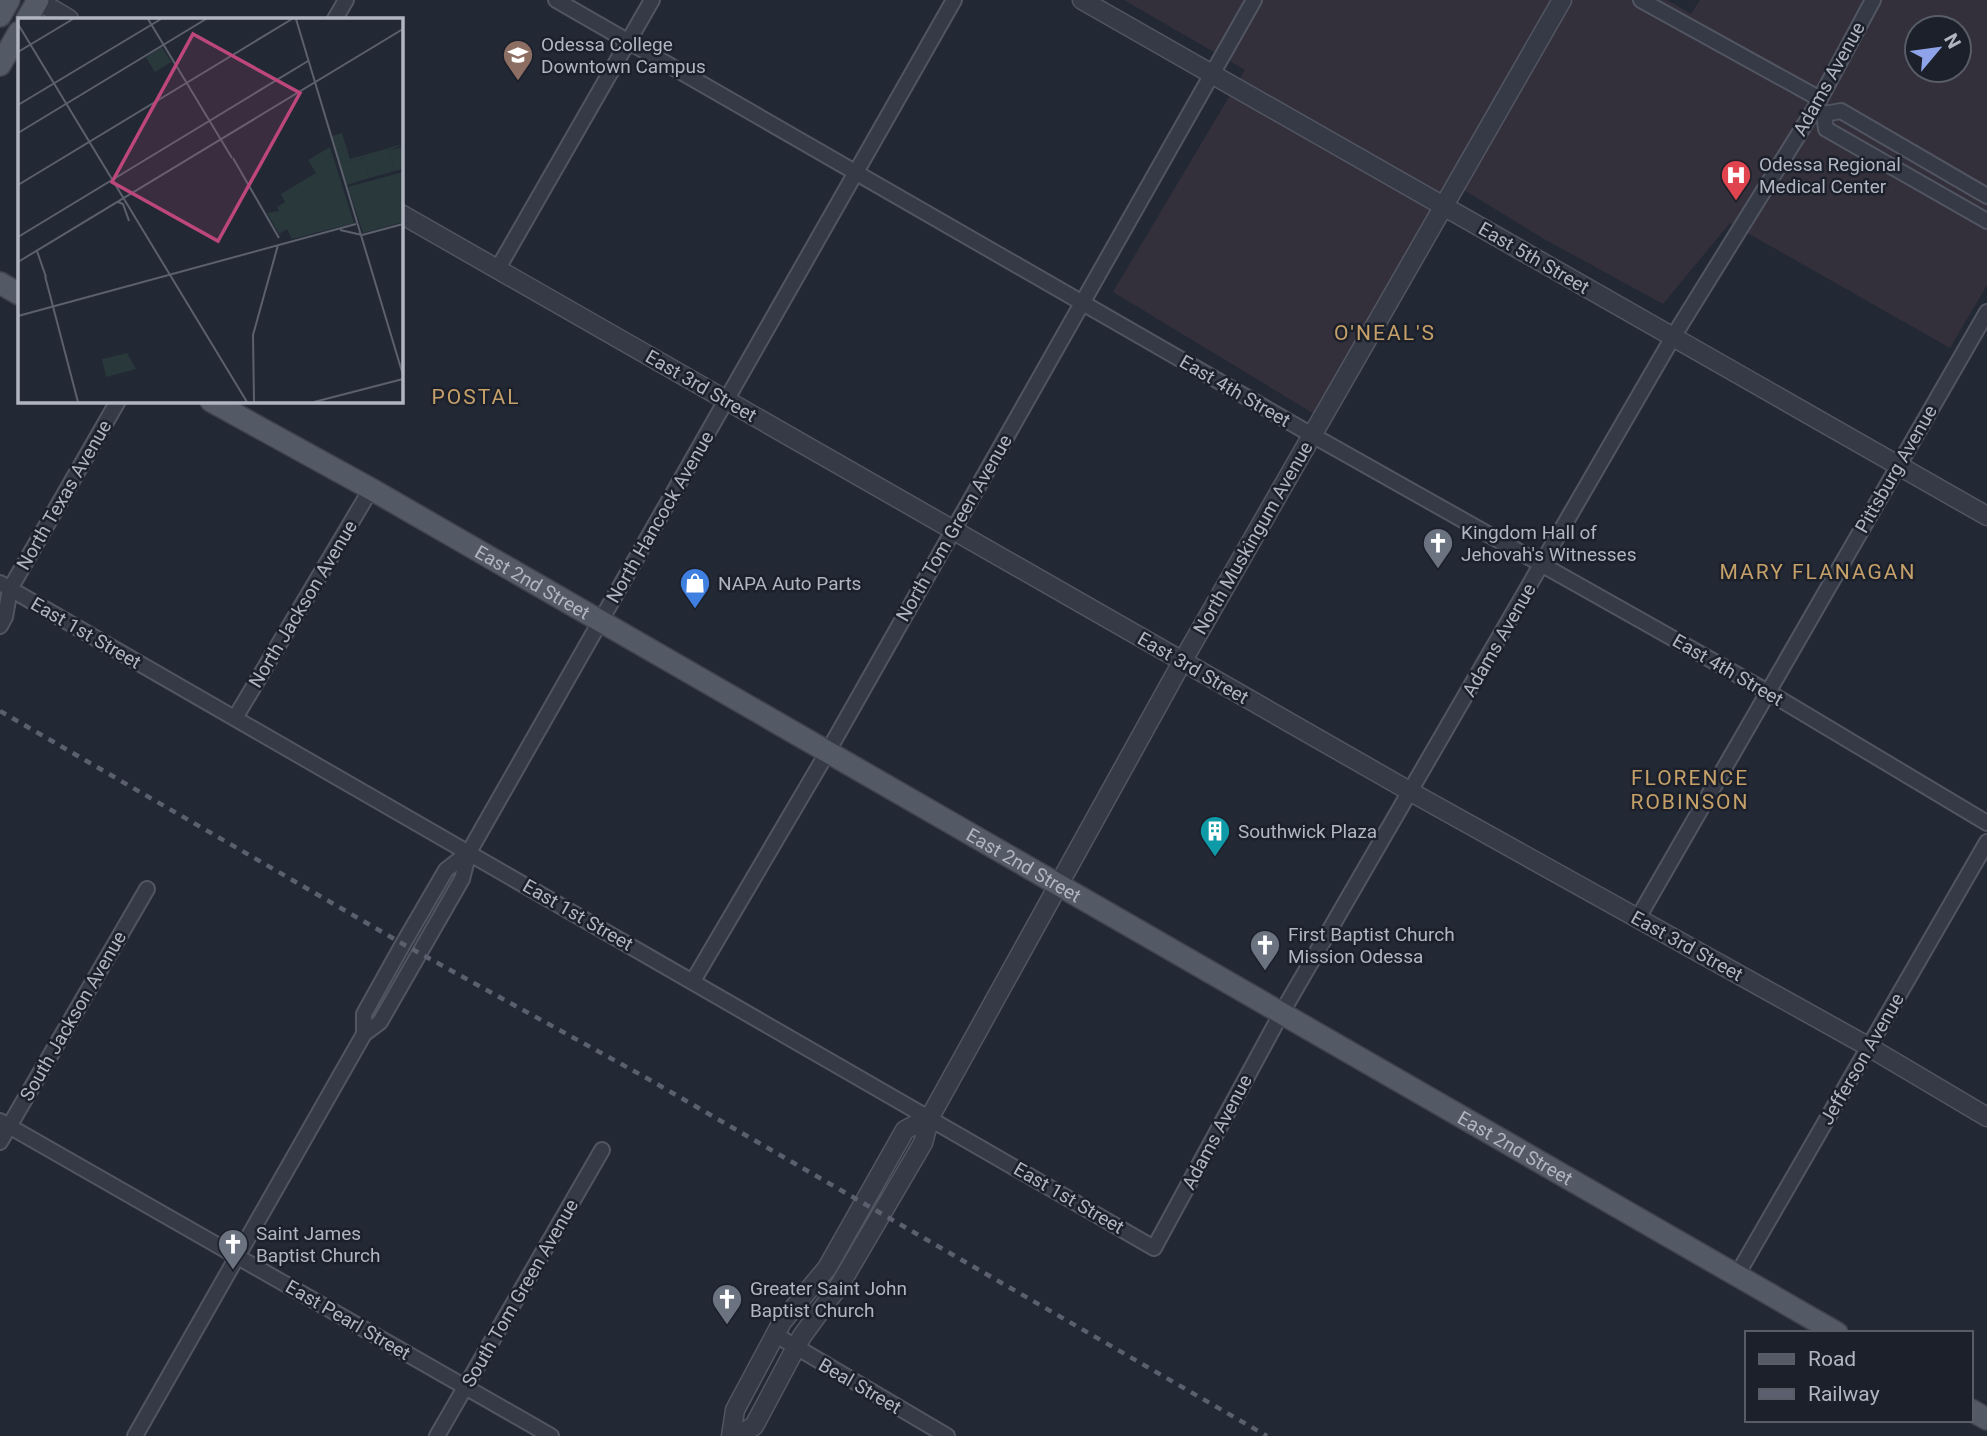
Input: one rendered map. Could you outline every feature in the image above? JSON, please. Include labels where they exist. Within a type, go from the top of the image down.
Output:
[{"type":"main road","points":[[0,16],[9,0]]},
{"type":"main road","points":[[28,18],[38,0]]},
{"type":"main road","points":[[0,65],[18,34]]},
{"type":"main road","points":[[0,283],[18,293]]},
{"type":"main road","name":"East 2nd Street","points":[[213,402],[371,489],[1059,888],[1834,1331]]},
{"type":"street","points":[[38,0],[67,18]]},
{"type":"street","points":[[336,18],[346,0]]},
{"type":"street","name":"East 4th Street","points":[[556,0],[1312,435],[1768,692],[1987,823]]},
{"type":"street","points":[[497,270],[652,0]]},
{"type":"street","name":"North Hancock Avenue","points":[[135,1436],[364,1034],[364,1014],[403,944],[446,870],[469,852],[954,0]]},
{"type":"street","name":"East 5th Street","points":[[1082,0],[1987,516]]},
{"type":"street","name":"North Tom Green Avenue","points":[[693,981],[827,753],[1254,0]]},
{"type":"street","name":"North Muskingum Avenue","points":[[738,1436],[754,1426],[796,1348],[841,1283],[923,1143],[930,1117],[1182,662],[1562,0]]},
{"type":"street","points":[[1641,0],[1819,107],[1841,111],[1987,196]]},
{"type":"street","name":"Adams Avenue","points":[[1154,1248],[1281,1014],[1673,337],[1819,107],[1873,0]]},
{"type":"street","points":[[1819,107],[1826,129],[1987,221]]},
{"type":"street","name":"East 3rd Street","points":[[402,215],[1182,662],[1987,1117]]},
{"type":"street","name":"Pittsburg Avenue","points":[[1638,918],[1987,312]]},
{"type":"street","name":"North Texas Avenue","points":[[0,626],[5,617],[3,589],[117,402]]},
{"type":"street","name":"North Jackson Avenue","points":[[235,719],[371,489]]},
{"type":"street","name":"East 1st Street","points":[[3,589],[469,852],[1154,1248]]},
{"type":"street","name":"Jefferson Avenue","points":[[1737,1275],[1987,842]]},
{"type":"street","name":"South Jackson Avenue","points":[[0,1142],[5,1124],[147,889]]},
{"type":"street","name":"North Muskingum Avenue","points":[[731,1436],[734,1410],[774,1334],[827,1268],[905,1130],[930,1117]]},
{"type":"street","name":"East Pearl Street","points":[[5,1124],[551,1436]]},
{"type":"street","name":"South Tom Green Avenue","points":[[437,1436],[602,1150]]},
{"type":"street","name":"Beal Street","points":[[774,1334],[947,1436]]},
{"type":"shaded area","name":"Odessa Regional Medical Center","points":[[1124,0],[1667,0],[1691,14],[1700,0],[1987,0],[1987,285],[1950,348],[1730,223],[1663,304],[1544,239],[1451,182],[1316,415],[1113,292],[1245,70]]},
{"type":"railway","points":[[0,711],[403,944],[643,1076],[1267,1436]]},
{"type":"place","name":"Odessa College Downtown Campus","points":[[518,82]]},
{"type":"place","name":"Odessa Regional Medical Center","points":[[1736,202]]},
{"type":"place","name":"Kingdom Hall of Jehovah's Witnesses","points":[[1438,570]]},
{"type":"place","name":"NAPA Auto Parts","points":[[695,610]]},
{"type":"place","name":"Southwick Plaza","points":[[1215,858]]},
{"type":"place","name":"First Baptist Church Mission Odessa","points":[[1265,972]]},
{"type":"place","name":"Saint James Baptist Church","points":[[233,1271]]},
{"type":"place","name":"Greater Saint John Baptist Church","points":[[727,1326]]},
{"type":"district","name":"O'NEAL'S","points":[[1385,333]]},
{"type":"district","name":"POSTAL","points":[[476,397]]},
{"type":"district","name":"MARY FLANAGAN","points":[[1818,572]]},
{"type":"district","name":"FLORENCE ROBINSON","points":[[1690,790]]}]
